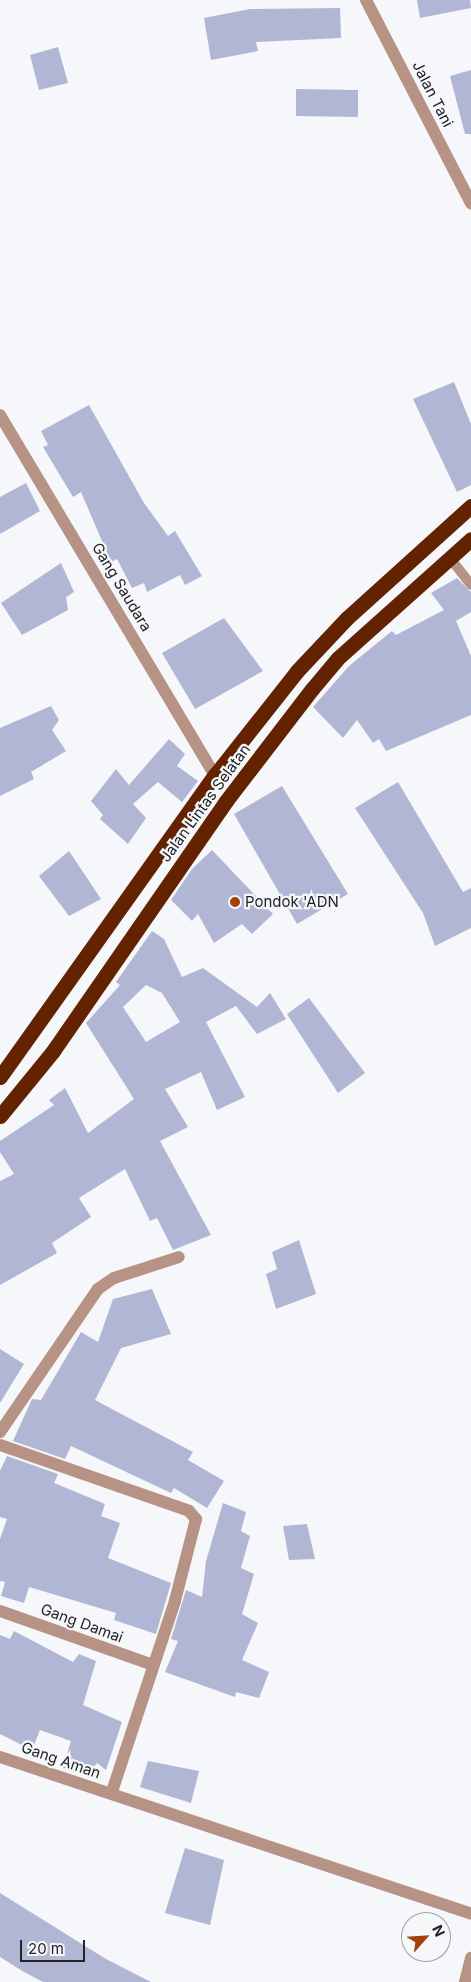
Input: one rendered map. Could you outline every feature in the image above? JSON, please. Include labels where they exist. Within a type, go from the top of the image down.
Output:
[{"type":"highway","name":"Jalan Lintas Selatan","points":[[0,1077],[91,955],[215,775],[303,664],[347,618],[471,506]]},
{"type":"highway","name":"Jalan Lintas Selatan","points":[[0,1116],[53,1051],[226,801],[333,664],[471,539]]},
{"type":"highway","points":[[91,955],[110,970]]},
{"type":"street","name":"Jalan Tani","points":[[366,0],[471,203]]},
{"type":"street","name":"Gang Saudara","points":[[0,415],[215,775]]},
{"type":"street","points":[[0,1432],[98,1289],[114,1278],[179,1257]]},
{"type":"street","points":[[0,1445],[194,1514],[175,1601],[111,1794]]},
{"type":"street","name":"Gang Damai","points":[[0,1610],[153,1665]]},
{"type":"street","name":"Gang Aman","points":[[0,1757],[471,1914]]},
{"type":"street","points":[[465,1982],[471,1958]]},
{"type":"lane","points":[[450,558],[471,585]]},
{"type":"building","points":[[417,0],[470,0],[471,8],[420,18]]},
{"type":"building","points":[[340,8],[341,38],[256,42],[258,51],[211,60],[204,18],[250,9]]},
{"type":"building","points":[[58,47],[68,83],[39,90],[30,55]]},
{"type":"building","points":[[471,70],[471,134],[465,134],[450,76]]},
{"type":"building","points":[[296,89],[358,90],[358,117],[296,116]]},
{"type":"building","points":[[454,382],[471,424],[471,485],[457,492],[413,399]]},
{"type":"building","points":[[89,405],[144,503],[168,536],[175,531],[202,576],[185,585],[180,575],[147,592],[144,583],[132,588],[117,559],[111,562],[81,492],[73,497],[43,447],[48,445],[41,431]]},
{"type":"building","points":[[26,483],[40,511],[0,534],[0,497]]},
{"type":"building","points":[[61,563],[74,592],[66,597],[68,610],[22,635],[1,603]]},
{"type":"building","points":[[457,578],[471,592],[471,612],[456,621],[471,656],[471,715],[386,751],[379,739],[373,743],[357,720],[343,738],[313,707],[349,666],[392,631],[396,635],[444,610],[431,593]]},
{"type":"building","points":[[224,618],[263,671],[195,709],[162,653]]},
{"type":"building","points":[[51,706],[59,720],[52,730],[66,751],[31,772],[34,779],[0,796],[0,728]]},
{"type":"building","points":[[169,739],[185,754],[177,766],[198,781],[182,802],[158,782],[133,804],[146,818],[128,844],[100,819],[103,815],[91,801],[116,769],[129,785]]},
{"type":"building","points":[[398,782],[463,892],[471,888],[471,928],[435,946],[423,913],[355,808]]},
{"type":"building","points":[[282,786],[348,894],[297,924],[234,814]]},
{"type":"building","points":[[212,850],[273,914],[252,934],[242,924],[214,943],[198,914],[192,921],[171,900],[192,869]]},
{"type":"building","points":[[69,851],[101,899],[69,916],[39,876]]},
{"type":"building","points":[[152,931],[164,939],[182,977],[203,968],[257,1007],[270,993],[286,1019],[257,1034],[236,1006],[206,1022],[245,1097],[217,1110],[201,1072],[165,1089],[188,1127],[160,1141],[211,1235],[173,1250],[157,1218],[150,1221],[125,1169],[79,1198],[91,1217],[52,1243],[57,1253],[0,1285],[0,1181],[14,1174],[0,1152],[0,1141],[54,1105],[49,1100],[65,1088],[88,1133],[134,1099],[86,1023],[120,985],[116,982]],"holes":[[[146,985],[162,993],[180,1022],[146,1042],[123,1007]]]},
{"type":"building","points":[[309,998],[365,1073],[338,1093],[287,1014]]},
{"type":"building","points":[[299,1240],[316,1294],[276,1309],[266,1274],[277,1269],[272,1252]]},
{"type":"building","points":[[152,1289],[171,1334],[121,1348],[95,1400],[193,1452],[188,1460],[224,1481],[207,1508],[174,1488],[171,1493],[71,1446],[65,1459],[13,1441],[32,1399],[41,1400],[81,1332],[98,1342],[113,1299]]},
{"type":"building","points":[[0,1349],[24,1364],[0,1403]]},
{"type":"building","points":[[7,1456],[58,1474],[54,1483],[105,1504],[101,1516],[120,1523],[108,1558],[171,1583],[156,1634],[114,1620],[116,1613],[29,1587],[24,1603],[1,1596],[5,1582],[0,1581],[0,1539],[7,1519],[0,1517],[0,1471]]},
{"type":"building","points":[[223,1503],[246,1512],[241,1531],[250,1536],[241,1568],[254,1574],[242,1614],[258,1623],[242,1660],[269,1672],[259,1698],[236,1692],[235,1697],[165,1672],[178,1641],[171,1639],[186,1590],[202,1597],[206,1561]]},
{"type":"building","points":[[307,1524],[315,1559],[289,1560],[283,1526]]},
{"type":"building","points":[[14,1631],[73,1662],[79,1654],[96,1661],[83,1705],[122,1722],[106,1770],[97,1763],[91,1770],[63,1768],[71,1741],[40,1730],[32,1750],[0,1734],[0,1635],[10,1639]]},
{"type":"building","points":[[148,1761],[199,1771],[191,1803],[140,1787]]},
{"type":"building","points":[[185,1848],[224,1860],[210,1925],[165,1913]]},
{"type":"building","points":[[0,1893],[106,1959],[151,1982],[43,1982],[24,1972],[0,1957]]},
{"type":"place","name":"Pondok 'ADN","points":[[235,902]]}]
